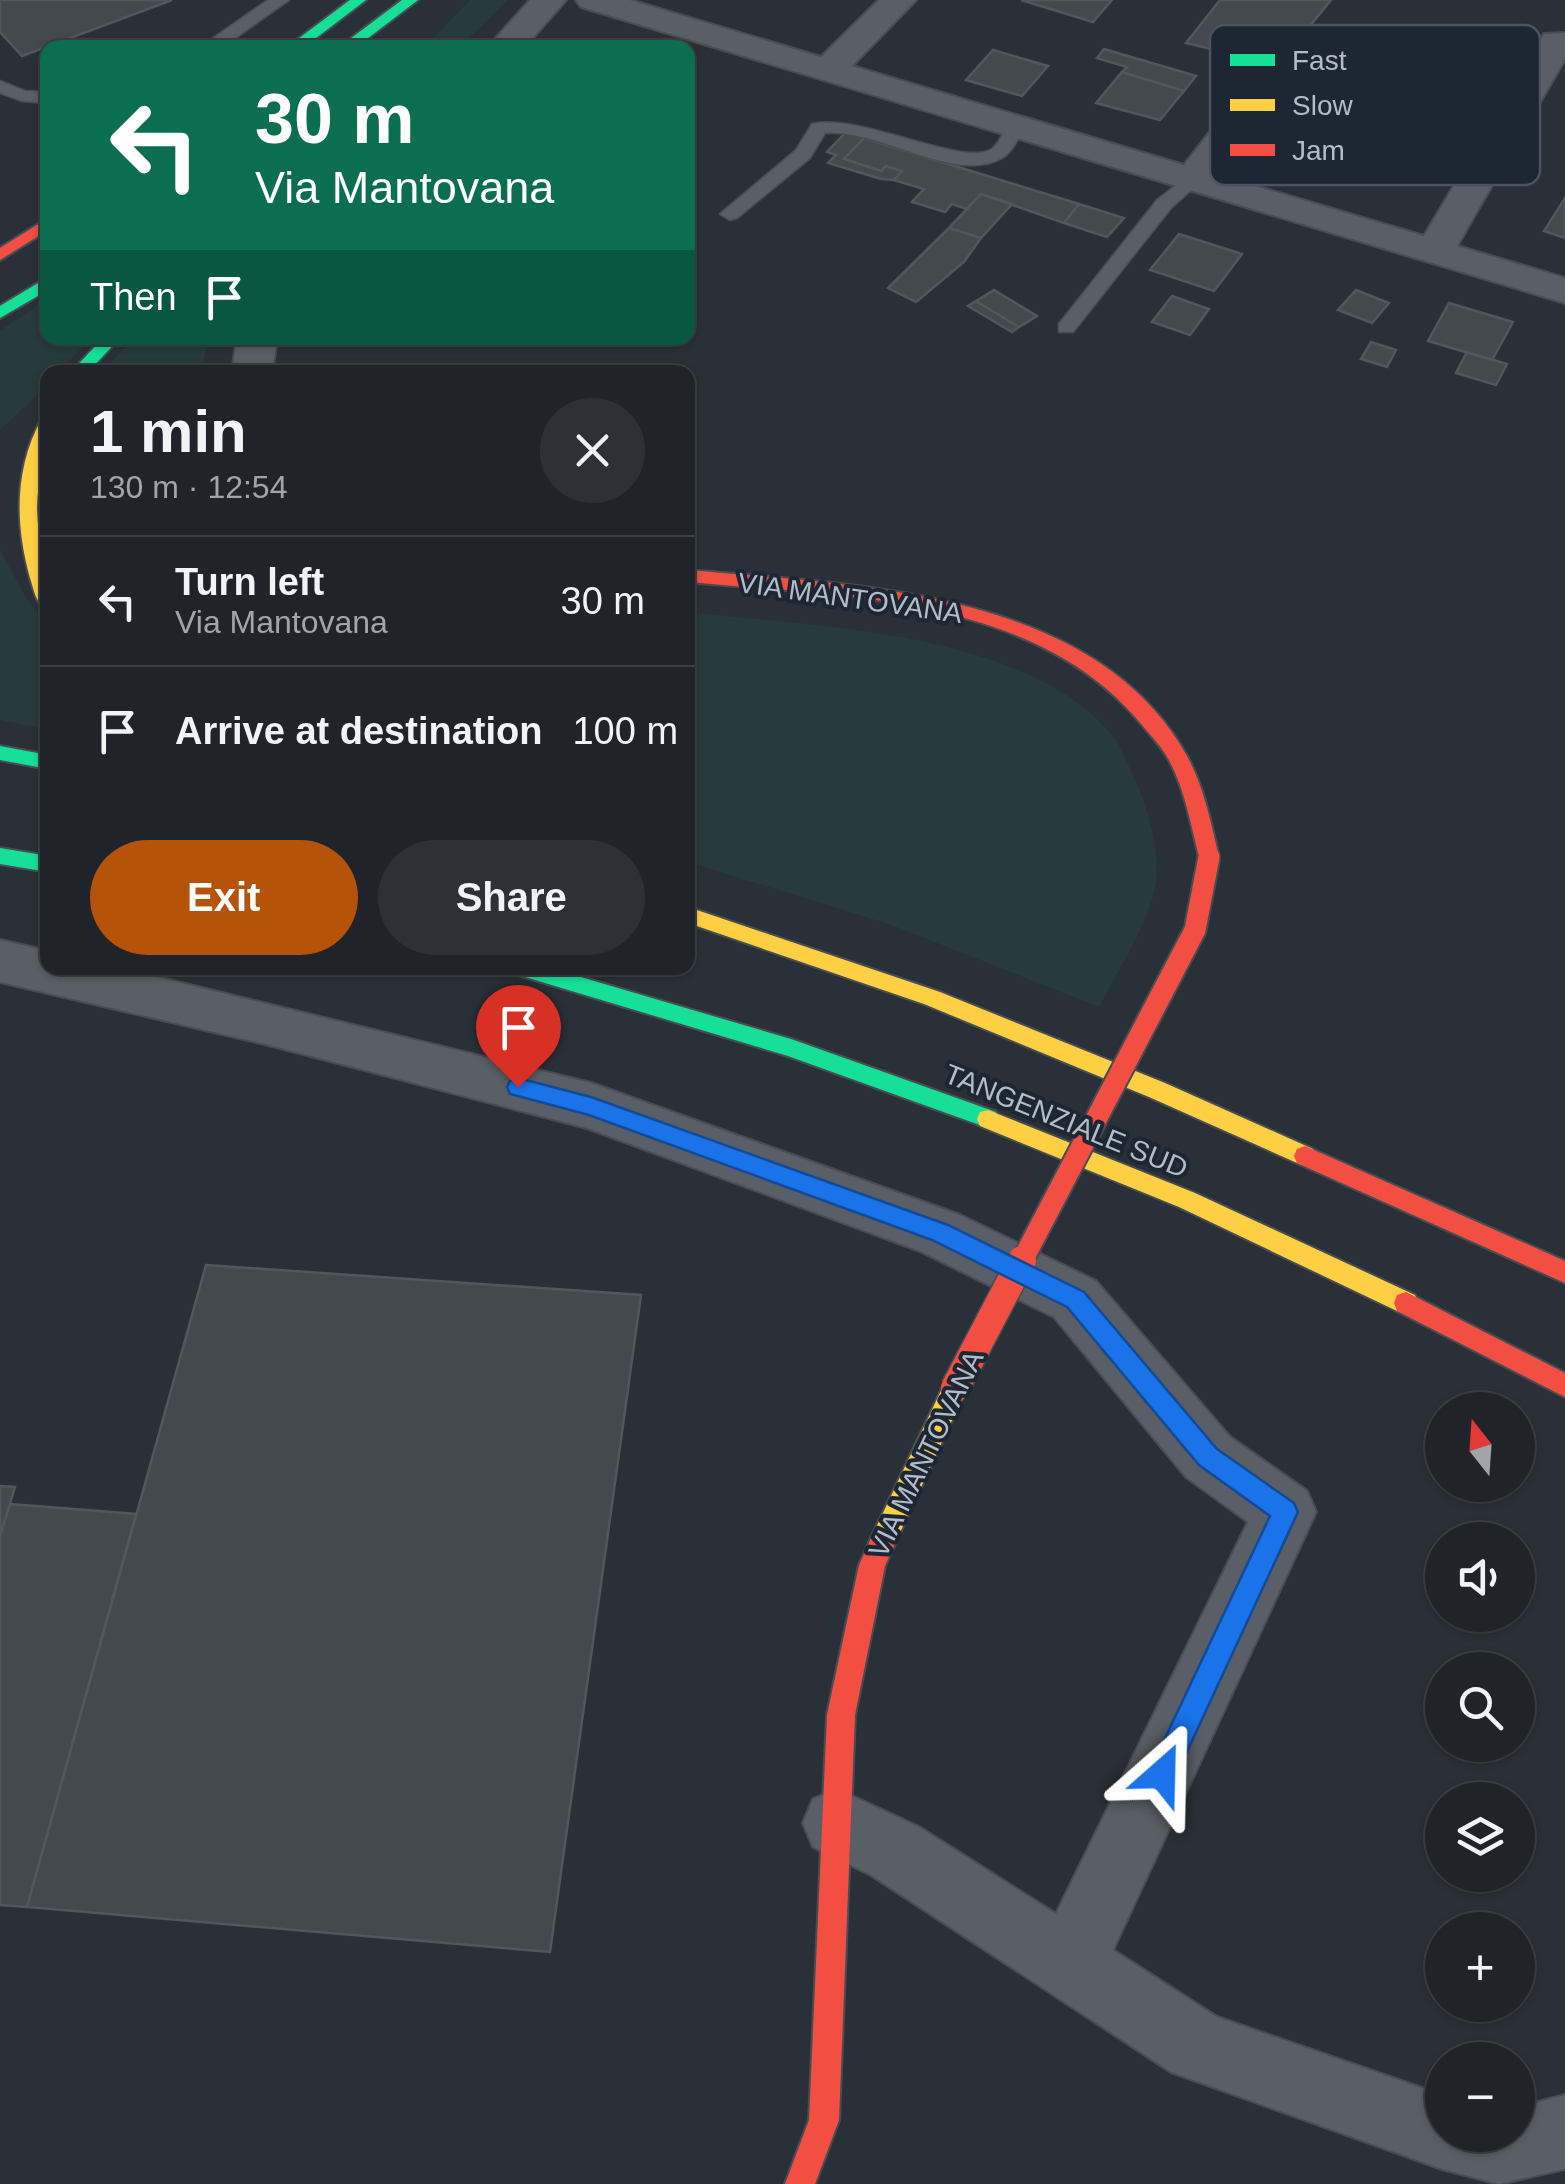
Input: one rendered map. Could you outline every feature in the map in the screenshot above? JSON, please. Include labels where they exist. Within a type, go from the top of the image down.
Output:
[{"type":"main road","points":[[304,40],[359,0]]},
{"type":"main road","points":[[356,40],[411,0]]},
{"type":"main road","points":[[0,255],[40,228]]},
{"type":"main road","points":[[0,312],[40,287]]},
{"type":"main road","points":[[87,365],[105,345]]},
{"type":"main road","points":[[40,434],[25,490],[30,545],[40,578]]},
{"type":"main road","name":"VIA MANTOVANA","points":[[695,577],[920,604],[990,618],[1044,639],[1094,668],[1140,703],[1173,748],[1195,801],[1210,857],[1196,930],[955,1388],[872,1565],[842,1714],[824,2120],[800,2184]]},
{"type":"main road","points":[[0,753],[40,760]]},
{"type":"main road","points":[[0,856],[40,863]]},
{"type":"main road","points":[[695,917],[932,998],[1156,1090],[1565,1272]]},
{"type":"main road","points":[[799,928],[932,998]]},
{"type":"main road","name":"TANGENZIALE SUD","points":[[546,975],[787,1044],[969,1112],[1216,1214],[1481,1340],[1565,1386]]},
{"type":"street","points":[[512,40],[549,0]]},
{"type":"street","points":[[593,0],[1210,184]]},
{"type":"street","points":[[828,70],[899,0]]},
{"type":"street","points":[[1540,72],[1558,42]]},
{"type":"street","points":[[1192,179],[1210,156]]},
{"type":"street","points":[[1212,185],[1565,292]]},
{"type":"street","points":[[1434,252],[1474,185]]},
{"type":"street","points":[[0,961],[40,970]]},
{"type":"street","points":[[61,975],[265,1022],[591,1106],[940,1233],[1075,1299],[1208,1457],[1285,1512],[1069,1964]]},
{"type":"street","points":[[837,1823],[895,1851],[1197,2046],[1425,2128]]},
{"type":"street","points":[[1535,2140],[1565,2132]]},
{"type":"lane","points":[[220,40],[280,0]]},
{"type":"lane","points":[[0,86],[22,96],[40,97]]},
{"type":"lane","points":[[730,214],[802,154],[819,128],[848,126],[958,158],[980,158],[997,154],[1016,126]]},
{"type":"lane","points":[[1066,328],[1164,204],[1192,179]]},
{"type":"green space","points":[[470,0],[508,0],[467,40],[432,40]]},
{"type":"green space","points":[[40,304],[40,345],[84,345],[66,365],[40,365],[40,393],[0,430],[0,331]]},
{"type":"green space","points":[[127,345],[207,345],[203,365],[109,365]]},
{"type":"green space","points":[[0,550],[40,615],[40,728],[0,720]]},
{"type":"green space","points":[[695,613],[857,630],[976,655],[1030,675],[1077,703],[1121,748],[1144,802],[1157,872],[1147,915],[1099,1007],[889,924],[695,864]]},
{"type":"building","points":[[0,0],[172,0],[65,40],[40,40],[40,49],[22,56],[0,32]]},
{"type":"building","points":[[1021,0],[1112,0],[1093,22]]},
{"type":"building","points":[[1220,0],[1331,0],[1311,25],[1210,25],[1210,49],[1186,43]]},
{"type":"building","points":[[1104,49],[1196,76],[1184,91],[1122,72],[1127,67],[1097,58]]},
{"type":"building","points":[[993,50],[1048,66],[1022,96],[966,80]]},
{"type":"building","points":[[1122,72],[1184,91],[1160,120],[1096,103]]},
{"type":"building","points":[[846,132],[864,138],[844,159],[881,171],[886,166],[902,171],[894,180],[881,179],[828,163],[836,155],[827,152]]},
{"type":"building","points":[[864,138],[1079,204],[1064,223],[981,194],[967,209],[952,204],[945,212],[912,202],[924,189],[894,180],[902,171],[886,166],[881,171],[844,159]]},
{"type":"building","points":[[981,194],[1012,204],[981,238],[949,228]]},
{"type":"building","points":[[1565,198],[1565,238],[1544,231]]},
{"type":"building","points":[[1079,204],[1124,218],[1107,237],[1064,223]]},
{"type":"building","points":[[949,228],[981,238],[964,262],[916,302],[888,288]]},
{"type":"building","points":[[1179,234],[1242,254],[1214,291],[1150,270]]},
{"type":"building","points":[[994,290],[1037,316],[1019,327],[976,301]]},
{"type":"building","points":[[1356,290],[1389,303],[1372,323],[1338,310]]},
{"type":"building","points":[[1172,296],[1209,309],[1190,335],[1152,322]]},
{"type":"building","points":[[976,301],[1019,327],[1012,332],[968,306]]},
{"type":"building","points":[[1449,303],[1513,322],[1492,360],[1428,341]]},
{"type":"building","points":[[1371,342],[1396,350],[1387,367],[1361,359]]},
{"type":"building","points":[[1467,352],[1507,364],[1496,385],[1456,373]]},
{"type":"building","points":[[206,1265],[641,1295],[550,1952],[27,1907]]},
{"type":"building","points":[[0,1486],[15,1487],[0,1536]]},
{"type":"building","points":[[10,1504],[136,1514],[27,1907],[0,1905],[0,1536]]},
{"type":"traffic: fast","points":[[304,40],[359,0]]},
{"type":"traffic: fast","points":[[356,40],[411,0]]},
{"type":"traffic: fast","points":[[0,313],[40,287]]},
{"type":"traffic: fast","points":[[86,365],[105,345]]},
{"type":"traffic: fast","points":[[0,753],[40,760]]},
{"type":"traffic: fast","points":[[0,856],[40,863]]},
{"type":"traffic: fast","points":[[546,975],[791,1048],[988,1119]]},
{"type":"traffic: slow","points":[[40,440],[32,467],[28,512],[40,578]]},
{"type":"traffic: slow","points":[[695,917],[932,998],[1157,1090],[1305,1156]]},
{"type":"traffic: slow","points":[[988,1119],[1187,1200],[1406,1303]]},
{"type":"traffic: slow","points":[[882,1543],[955,1388]]},
{"type":"traffic: jam","points":[[0,255],[40,228]]},
{"type":"traffic: jam","points":[[695,577],[819,588],[955,610],[1019,629],[1078,658],[1130,697],[1173,749],[1191,787],[1209,857]]},
{"type":"traffic: jam","points":[[955,1388],[1195,930],[1209,857]]},
{"type":"traffic: jam","points":[[1305,1156],[1565,1272]]},
{"type":"traffic: jam","points":[[1406,1303],[1565,1386]]},
{"type":"traffic: jam","points":[[800,2184],[824,2120],[841,1715],[872,1565],[882,1543]]},
{"type":"route","points":[[518,1087],[591,1106],[940,1233],[1075,1299],[1208,1457],[1285,1512],[1162,1774]]}]
